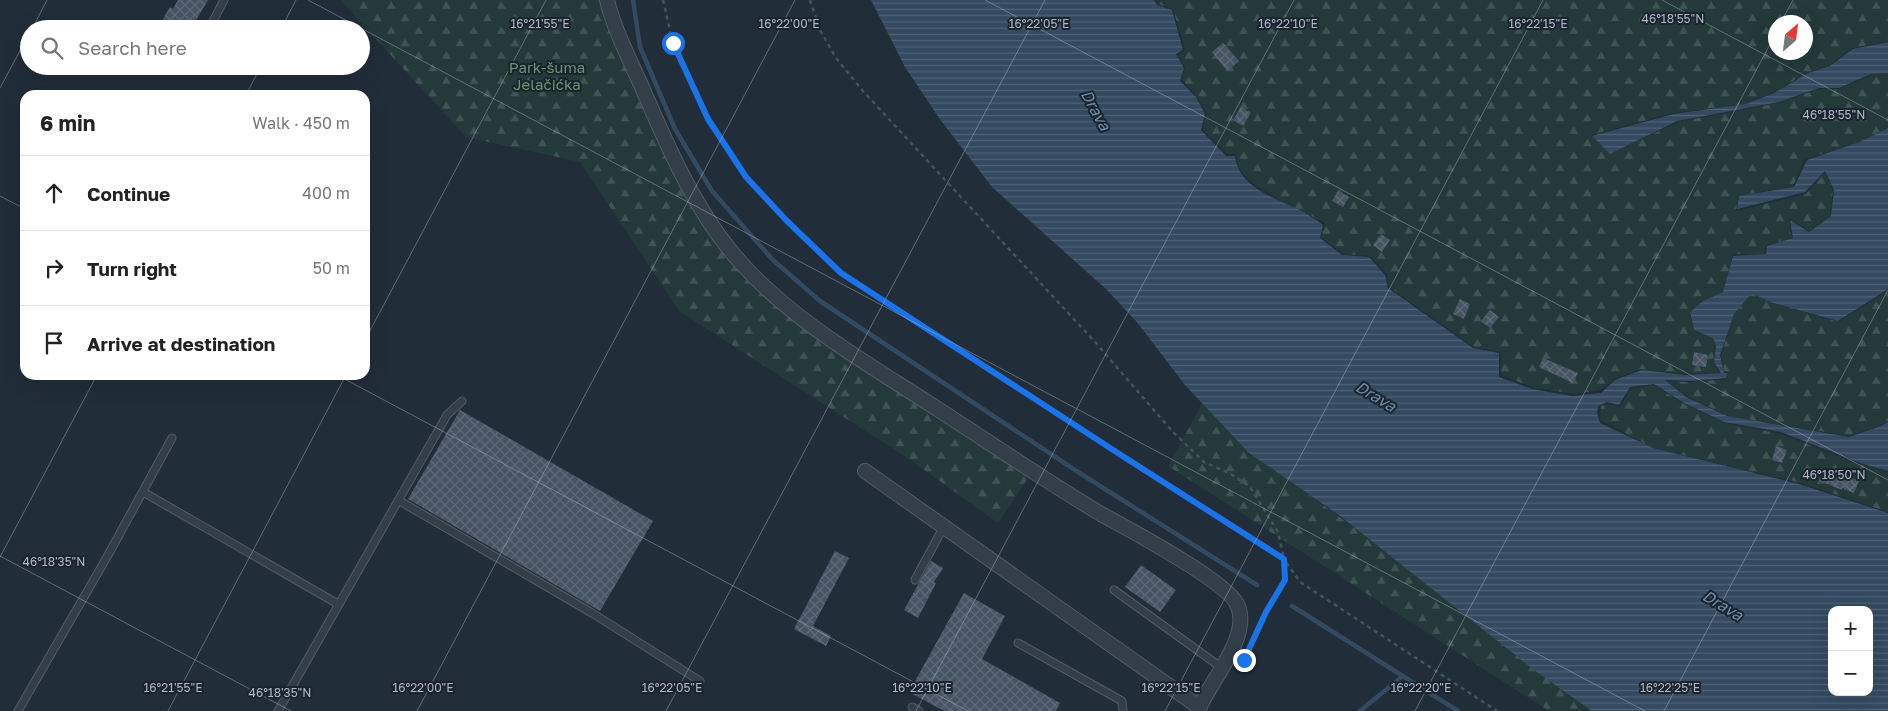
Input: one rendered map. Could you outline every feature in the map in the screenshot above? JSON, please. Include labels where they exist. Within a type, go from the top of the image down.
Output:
[{"type":"street","points":[[607,0],[626,51],[669,149],[699,206],[741,263],[777,297],[851,353],[1093,509],[1202,573],[1228,594],[1237,604],[1240,620],[1236,638],[1199,709],[866,471]]},
{"type":"lane","points":[[214,20],[224,0]]},
{"type":"lane","points":[[278,711],[447,414],[462,401]]},
{"type":"lane","points":[[18,711],[107,557],[172,438]]},
{"type":"lane","points":[[143,492],[338,604]]},
{"type":"lane","points":[[398,500],[592,613],[700,681]]},
{"type":"lane","points":[[915,580],[945,526]]},
{"type":"lane","points":[[1114,590],[1222,668]]},
{"type":"lane","points":[[1018,643],[1122,701],[1123,711]]},
{"type":"lane","points":[[912,707],[919,711]]},
{"type":"path","points":[[664,0],[673,43],[708,119],[746,177],[786,220],[841,273],[1284,559],[1300,582],[1497,711]]},
{"type":"path","points":[[810,0],[820,30],[836,58],[862,90],[1095,342],[1172,432],[1204,462],[1231,474],[1250,487],[1278,532],[1284,559],[1285,580],[1266,612],[1244,660],[1235,666],[1222,668]]},
{"type":"green space","name":"Park-šuma Jelačićka","points":[[340,0],[602,0],[631,81],[662,145],[741,269],[1030,475],[998,523],[912,461],[679,311],[580,162],[466,137],[370,33],[370,20],[358,20]]},
{"type":"green space","points":[[1156,0],[1888,0],[1888,41],[1853,48],[1830,65],[1808,72],[1774,92],[1745,104],[1673,113],[1591,135],[1610,154],[1678,122],[1778,103],[1819,89],[1840,89],[1871,75],[1888,73],[1888,127],[1862,141],[1805,159],[1793,186],[1738,196],[1736,211],[1806,194],[1825,172],[1833,190],[1830,216],[1809,231],[1789,218],[1790,231],[1793,238],[1766,245],[1764,254],[1733,254],[1723,292],[1703,301],[1689,312],[1694,331],[1713,338],[1715,346],[1713,362],[1720,373],[1686,374],[1641,369],[1615,378],[1600,390],[1574,394],[1534,388],[1501,375],[1501,352],[1474,347],[1389,287],[1387,274],[1370,256],[1343,254],[1321,237],[1325,224],[1265,191],[1244,175],[1238,166],[1237,154],[1228,154],[1203,130],[1207,114],[1197,96],[1182,80],[1185,67],[1178,55],[1185,50],[1173,9],[1158,4]]},
{"type":"green space","points":[[1888,290],[1888,421],[1881,425],[1849,436],[1728,416],[1687,396],[1667,381],[1691,382],[1727,379],[1728,372],[1724,371],[1721,355],[1734,314],[1752,293],[1770,302],[1839,322]]},
{"type":"green space","points":[[1654,385],[1684,404],[1724,423],[1781,434],[1861,465],[1888,472],[1888,512],[1801,483],[1653,448],[1600,420],[1601,406],[1607,404],[1620,407],[1631,389]]},
{"type":"green space","points":[[1202,404],[1275,470],[1356,529],[1490,634],[1594,711],[1549,711],[1168,466]]},
{"type":"water","name":"Drava","points":[[871,0],[1154,0],[1157,5],[1172,10],[1183,50],[1176,54],[1184,68],[1180,81],[1196,97],[1205,114],[1201,130],[1226,156],[1235,156],[1238,168],[1244,178],[1263,192],[1307,214],[1323,225],[1320,238],[1342,255],[1369,257],[1385,275],[1388,288],[1473,348],[1499,353],[1499,377],[1532,389],[1572,396],[1601,393],[1615,380],[1642,370],[1686,375],[1721,373],[1714,362],[1716,346],[1713,338],[1694,330],[1690,312],[1703,301],[1723,292],[1733,256],[1766,254],[1767,246],[1793,238],[1790,220],[1809,232],[1831,216],[1834,190],[1825,171],[1805,192],[1737,209],[1739,196],[1794,187],[1807,160],[1862,141],[1888,128],[1888,289],[1838,321],[1770,302],[1752,293],[1734,314],[1720,355],[1724,373],[1728,373],[1726,378],[1691,381],[1665,380],[1686,397],[1727,416],[1849,437],[1888,422],[1888,471],[1863,464],[1781,432],[1724,422],[1684,403],[1654,384],[1630,387],[1619,405],[1607,402],[1598,406],[1597,413],[1600,423],[1653,448],[1799,484],[1888,513],[1888,711],[1592,711],[1538,673],[1340,516],[1248,452],[1185,385],[1136,321],[1106,289],[992,187],[939,118],[905,67]]},
{"type":"water","points":[[1888,42],[1888,73],[1871,74],[1839,88],[1819,88],[1779,102],[1677,121],[1610,154],[1592,136],[1674,114],[1746,104],[1774,93],[1808,73],[1830,66],[1853,49]]},
{"type":"building","points":[[178,0],[208,0],[196,20],[162,20],[170,7],[173,9]]},
{"type":"building","points":[[1223,43],[1239,61],[1227,71],[1212,52]]},
{"type":"building","points":[[1241,107],[1251,113],[1243,126],[1233,120]]},
{"type":"building","points":[[1338,191],[1349,197],[1343,207],[1332,201]]},
{"type":"building","points":[[1381,234],[1390,240],[1382,252],[1373,245]]},
{"type":"building","points":[[1460,299],[1470,304],[1464,319],[1453,314]]},
{"type":"building","points":[[1490,310],[1499,317],[1490,328],[1481,321]]},
{"type":"building","points":[[1694,352],[1708,355],[1706,367],[1692,365]]},
{"type":"building","points":[[1543,358],[1578,373],[1573,383],[1539,367]]},
{"type":"building","points":[[460,410],[653,521],[600,611],[408,499]]},
{"type":"building","points":[[1776,446],[1787,450],[1782,463],[1772,460]]},
{"type":"building","points":[[1824,469],[1859,481],[1854,493],[1820,481]]},
{"type":"building","points":[[835,551],[849,558],[813,626],[831,636],[826,646],[794,629]]},
{"type":"building","points":[[931,561],[943,568],[934,582],[936,583],[918,618],[904,610]]},
{"type":"building","points":[[1141,565],[1176,590],[1160,612],[1125,587]]},
{"type":"building","points":[[964,593],[1005,616],[982,659],[1060,703],[1056,711],[944,711],[909,692]]},
{"type":"waterway","points":[[633,0],[640,47],[675,129],[712,191],[773,260],[820,301],[1078,472],[1257,585]]},
{"type":"waterway","points":[[1292,606],[1458,711]]},
{"type":"waterway","points":[[1360,711],[1403,676]]},
{"type":"route","points":[[673,43],[708,119],[746,177],[786,220],[841,273],[1284,559],[1285,580],[1266,612],[1244,660]]}]
